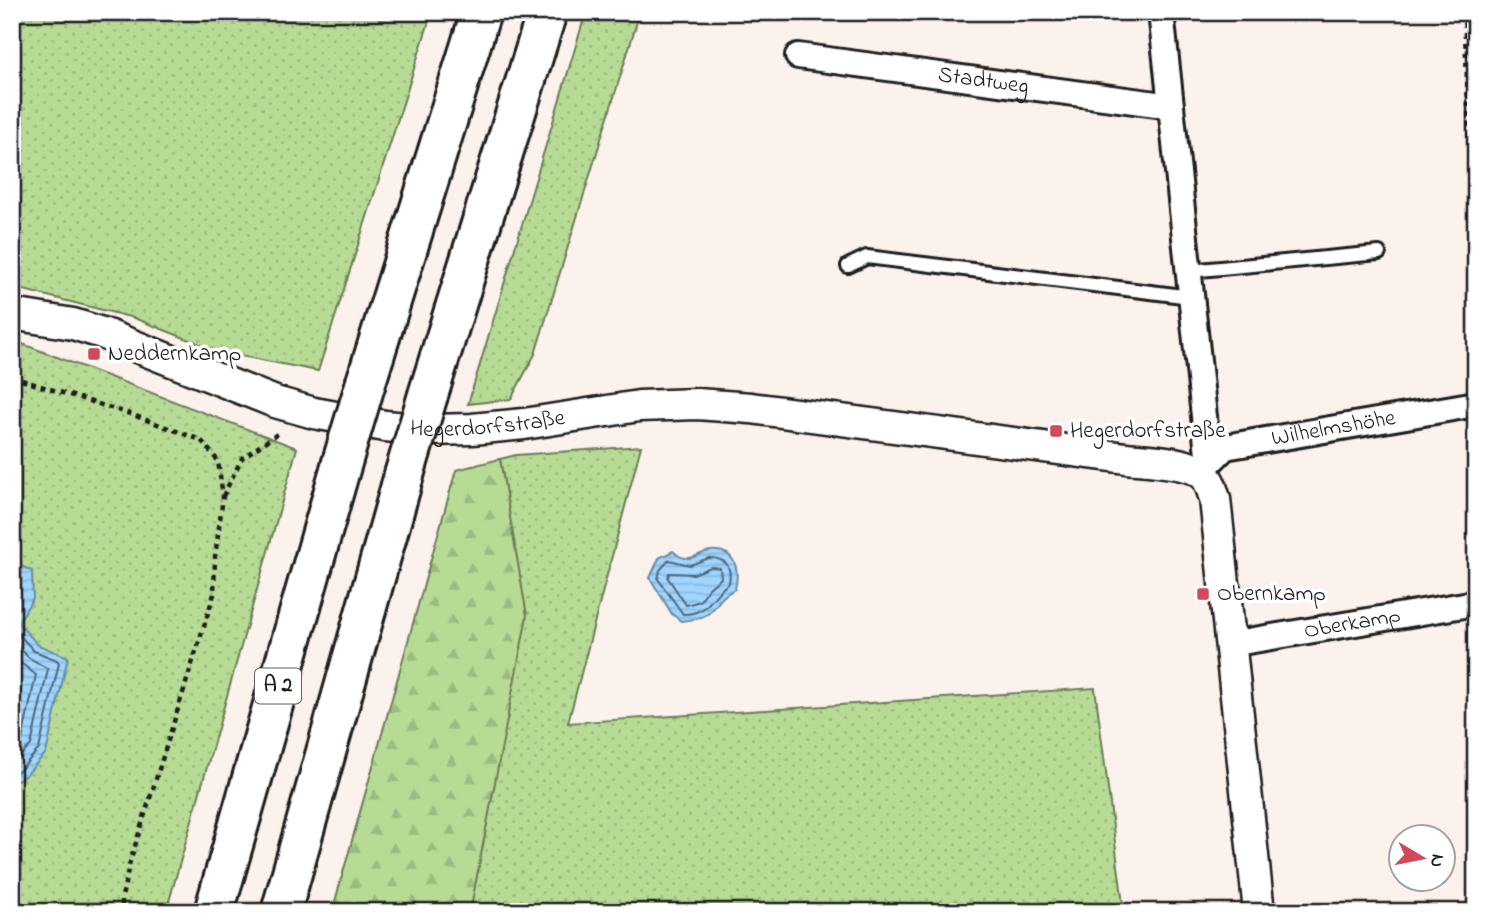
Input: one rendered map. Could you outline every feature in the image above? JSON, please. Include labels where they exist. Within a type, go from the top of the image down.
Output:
[{"type":"highway","name":"A 2","points":[[214,912],[342,459],[481,12]]},
{"type":"highway","points":[[281,912],[404,475],[547,12]]},
{"type":"street","points":[[1161,12],[1208,454],[1200,472],[1210,484],[1215,499],[1259,912]]},
{"type":"street","name":"Stadtweg","points":[[797,56],[1171,106]]},
{"type":"street","name":"Hegerdorfstraße","points":[[12,314],[73,324],[102,333],[275,402],[386,426],[429,430],[524,424],[639,406],[724,405],[1138,459],[1188,467],[1200,472]]},
{"type":"street","name":"Wilhelmshöhe","points":[[1200,472],[1225,447],[1476,404]]},
{"type":"street","name":"Oberkamp","points":[[1230,644],[1476,603]]},
{"type":"lane","points":[[1189,271],[1379,253]]},
{"type":"lane","points":[[848,266],[867,257],[1191,297]]},
{"type":"path","points":[[1464,12],[1472,192],[1476,192]]},
{"type":"path","points":[[12,377],[133,415],[201,440],[218,461],[223,497],[215,556],[214,594],[130,865],[122,897],[122,912]]},
{"type":"path","points":[[223,497],[242,458],[314,412]]},
{"type":"green space","points":[[12,12],[432,12],[318,371],[220,352],[134,318],[12,287]]},
{"type":"green space","points":[[586,12],[640,12],[535,354],[511,399],[468,404]]},
{"type":"green space","points":[[12,340],[297,448],[166,912],[12,912]]},
{"type":"green space","points":[[641,446],[568,723],[1095,688],[1124,912],[470,912],[526,616],[500,459],[516,455]]},
{"type":"green space","points":[[500,459],[527,616],[470,912],[396,904],[393,912],[332,912],[456,470]]},
{"type":"water","points":[[673,551],[688,558],[710,551],[730,556],[736,567],[735,589],[703,617],[681,621],[672,614],[650,578],[659,558]]},
{"type":"water","points":[[12,562],[32,571],[33,598],[18,623],[38,645],[68,657],[46,753],[25,776],[12,783]]},
{"type":"place","name":"Neddernkamp","points":[[94,354]]},
{"type":"place","name":"Hegerdorfstraße","points":[[1056,431]]},
{"type":"place","name":"Obernkamp","points":[[1203,594]]}]
